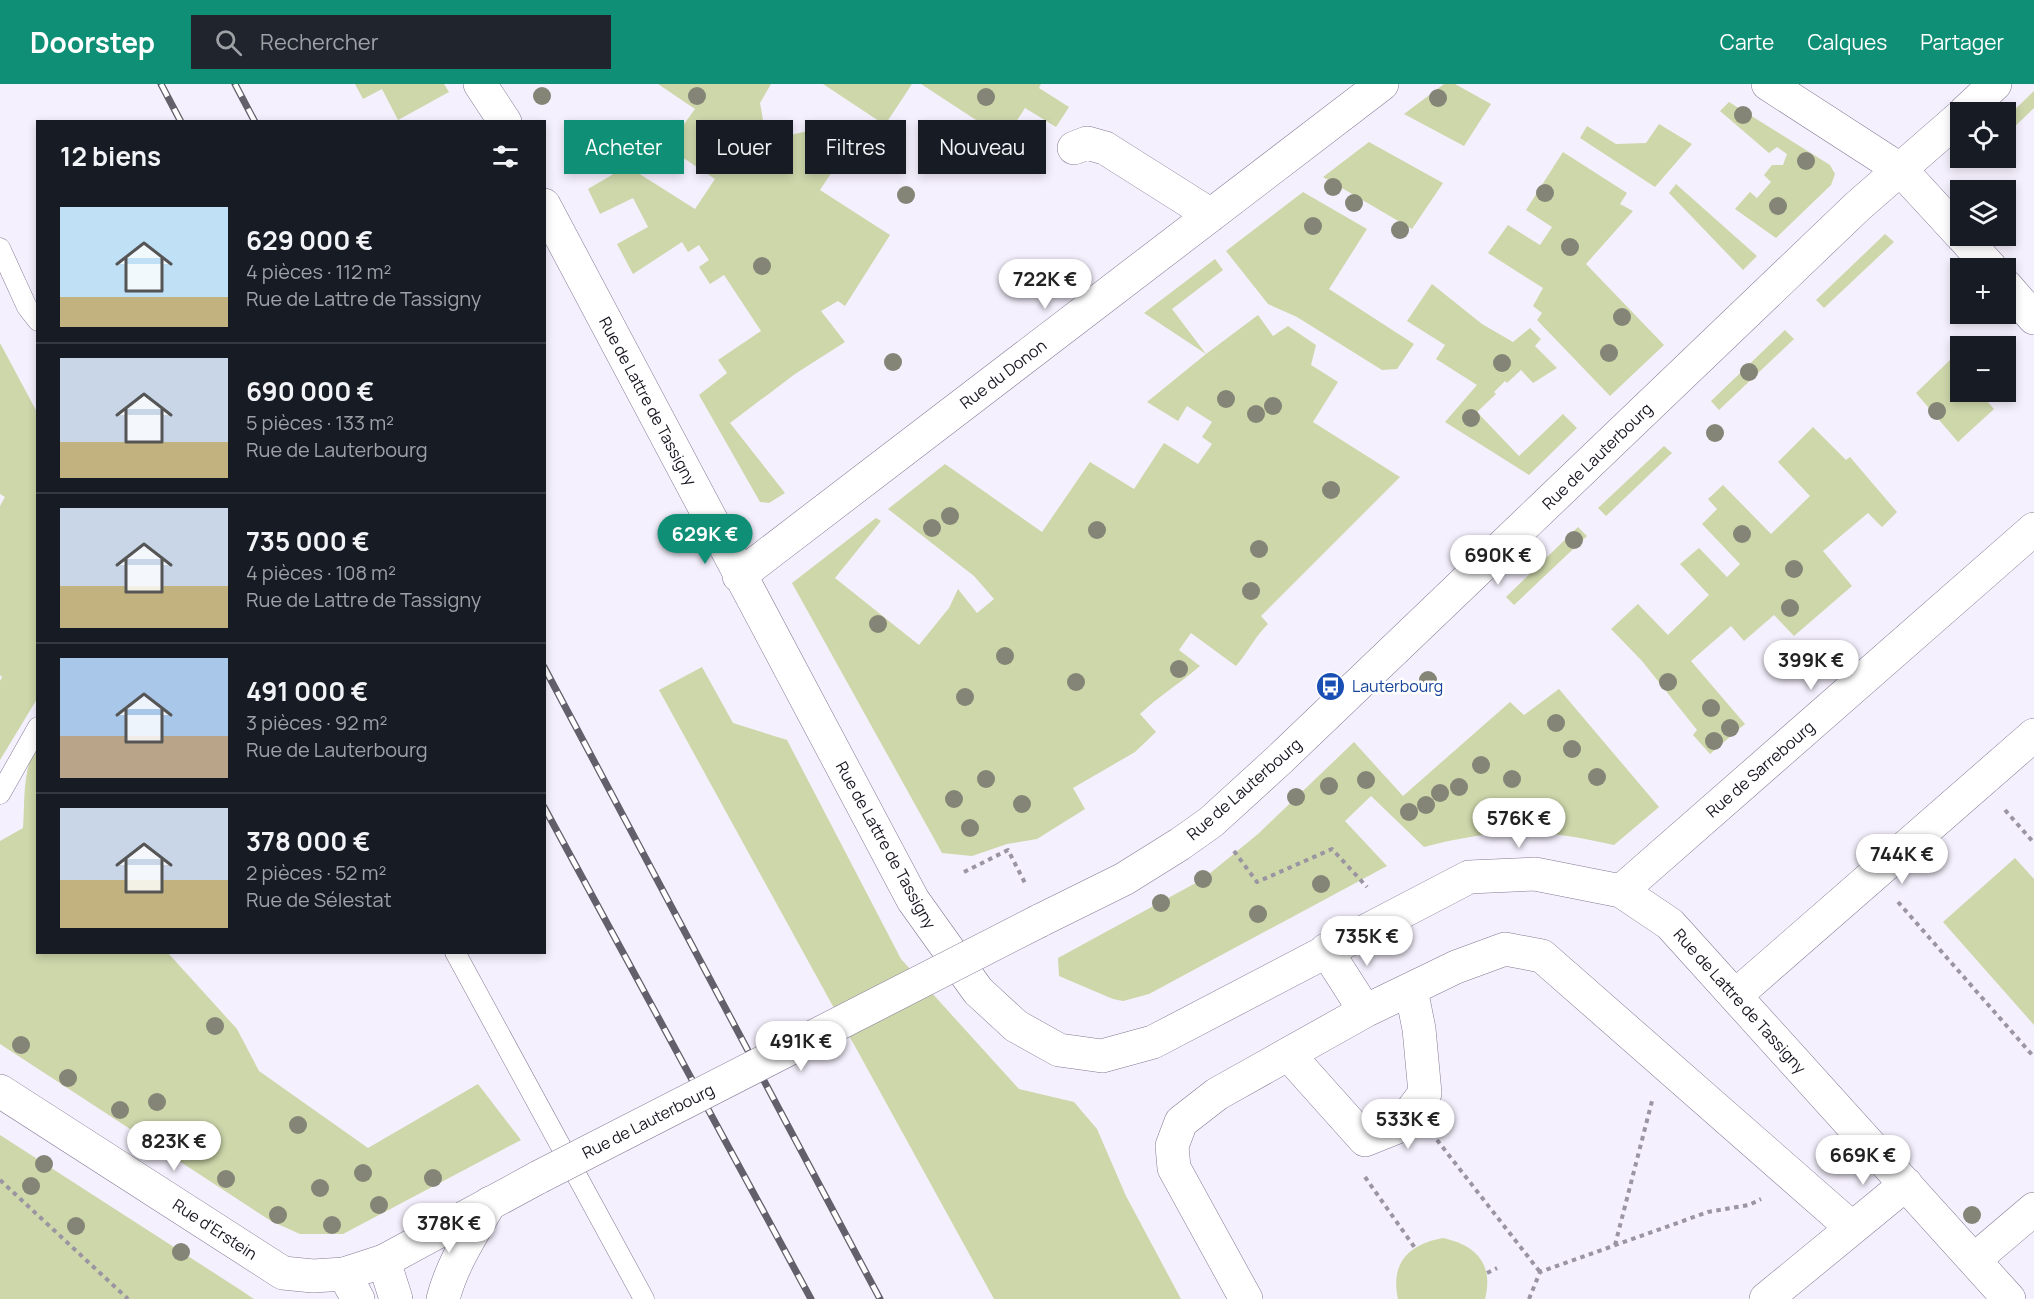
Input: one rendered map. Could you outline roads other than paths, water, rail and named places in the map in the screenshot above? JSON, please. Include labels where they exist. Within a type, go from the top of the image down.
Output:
[{"type":"street","name":"Rue du Donon","points":[[739,576],[1382,84]]},
{"type":"street","points":[[1768,84],[1901,170],[1950,223]]},
{"type":"street","points":[[1976,102],[1995,84]]},
{"type":"street","points":[[483,86],[504,120]]},
{"type":"street","name":"Rue de Lauterbourg","points":[[384,1261],[539,1177],[1124,879],[1211,822],[1279,760],[1858,206],[1950,126]]},
{"type":"street","points":[[1074,148],[1087,143],[1106,148],[1211,215]]},
{"type":"street","name":"Rue de Lattre de Tassigny","points":[[546,209],[913,900],[978,991],[1016,1026],[1059,1050],[1102,1056],[1153,1042],[1469,876],[1535,874],[1621,891],[1670,924],[2009,1299]]},
{"type":"street","points":[[1971,246],[1981,258]]},
{"type":"street","points":[[2016,297],[2034,318]]},
{"type":"street","name":"Rue de Sarrebourg","points":[[1621,891],[2034,529]]},
{"type":"street","points":[[1736,996],[2034,735]]},
{"type":"street","points":[[1246,1299],[1174,1168],[1172,1146],[1182,1122],[1217,1094],[1365,1011],[1505,949],[1542,956],[1852,1228]]},
{"type":"street","points":[[1326,950],[1365,1011]]},
{"type":"street","points":[[1288,1054],[1365,1140],[1400,1126],[1425,1093],[1419,1029],[1411,989]]},
{"type":"street","name":"Rue d'Erstein","points":[[0,1091],[283,1273],[313,1276],[351,1286],[384,1261]]},
{"type":"street","points":[[1766,1299],[1906,1184]]},
{"type":"street","points":[[443,1299],[448,1278],[490,1203]]},
{"type":"street","points":[[1974,1260],[2034,1209]]},
{"type":"street","points":[[384,1261],[396,1299]]},
{"type":"lane","points":[[0,248],[27,306],[36,318]]},
{"type":"lane","points":[[0,794],[36,731]]},
{"type":"lane","points":[[456,954],[644,1299]]},
{"type":"railway","points":[[161,84],[180,120]]},
{"type":"railway","points":[[235,84],[254,120]]},
{"type":"railway","points":[[546,671],[880,1299]]},
{"type":"railway","points":[[546,811],[811,1299]]},
{"type":"place","name":"Lauterbourg","points":[[1331,686]]}]
